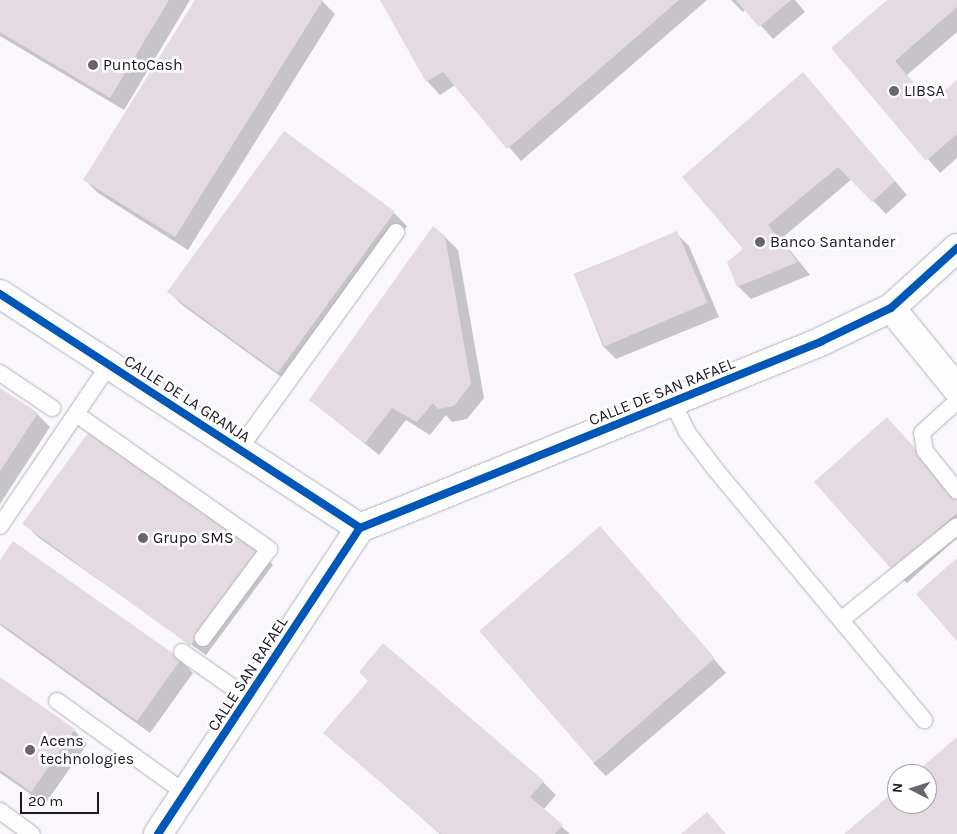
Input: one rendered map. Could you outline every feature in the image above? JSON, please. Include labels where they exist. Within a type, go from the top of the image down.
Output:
[{"type":"street","name":"CALLE DE SAN RAFAEL","points":[[360,528],[673,403],[822,341],[891,308],[957,248]]},
{"type":"street","name":"CALLE DE LA GRANJA","points":[[0,294],[360,528]]},
{"type":"street","points":[[891,308],[957,389]]},
{"type":"street","name":"CALLE SAN RAFAEL","points":[[158,834],[360,528]]},
{"type":"lane","points":[[239,449],[396,232]]},
{"type":"lane","points":[[0,526],[109,365]]},
{"type":"lane","points":[[0,373],[52,408]]},
{"type":"lane","points":[[957,402],[922,433],[925,451],[957,490]]},
{"type":"lane","points":[[673,403],[687,432],[924,720]]},
{"type":"lane","points":[[76,414],[269,549],[203,638]]},
{"type":"lane","points":[[841,620],[957,526]]},
{"type":"lane","points":[[182,652],[248,698]]},
{"type":"lane","points":[[57,701],[185,793]]},
{"type":"lane","points":[[0,811],[32,834]]},
{"type":"building","name":"PuntoCash","points":[[0,0],[169,0],[110,98],[0,32]]},
{"type":"building","points":[[195,0],[323,0],[175,237],[83,180]]},
{"type":"building","points":[[380,0],[679,0],[507,149],[443,72],[426,82]]},
{"type":"building","points":[[736,0],[791,0],[759,27]]},
{"type":"building","name":"LIBSA","points":[[887,0],[957,0],[957,7],[895,61],[930,103],[957,80],[957,134],[926,161],[831,48]]},
{"type":"building","points":[[803,72],[895,181],[872,202],[838,167],[768,225],[798,262],[737,287],[727,262],[743,249],[682,177]]},
{"type":"building","points":[[284,131],[395,212],[278,373],[167,292]]},
{"type":"building","points":[[433,226],[445,236],[471,384],[454,406],[438,409],[433,403],[417,422],[392,408],[365,443],[309,400]]},
{"type":"building","points":[[677,231],[707,303],[604,347],[574,275]]},
{"type":"building","points":[[0,388],[38,413],[0,471]]},
{"type":"building","points":[[887,417],[957,495],[957,513],[893,571],[814,482]]},
{"type":"building","name":"Grupo SMS","points":[[91,429],[259,551],[191,646],[22,524]]},
{"type":"building","points":[[600,526],[715,658],[594,763],[479,631]]},
{"type":"building","points":[[13,541],[181,659],[137,721],[0,623],[0,560]]},
{"type":"building","points":[[957,558],[957,641],[916,594]]},
{"type":"building","points":[[383,643],[544,781],[530,797],[563,825],[555,834],[441,834],[323,733],[368,681],[359,672]]},
{"type":"building","name":"Acens technologies","points":[[0,677],[75,729],[31,792],[0,770]]},
{"type":"building","points":[[957,737],[957,834],[844,834],[887,797],[887,814],[937,814],[937,764],[926,764]]},
{"type":"building","points":[[707,812],[726,834],[681,834]]},
{"type":"cycle path","points":[[360,528],[822,341],[891,308],[957,248]]},
{"type":"cycle path","points":[[0,294],[360,528]]},
{"type":"cycle path","points":[[158,834],[360,528]]},
{"type":"place","name":"PuntoCash","points":[[93,65]]},
{"type":"place","name":"LIBSA","points":[[894,91]]},
{"type":"place","name":"Banco Santander","points":[[760,242]]},
{"type":"place","name":"Grupo SMS","points":[[143,538]]},
{"type":"place","name":"Acens technologies","points":[[30,750]]}]
